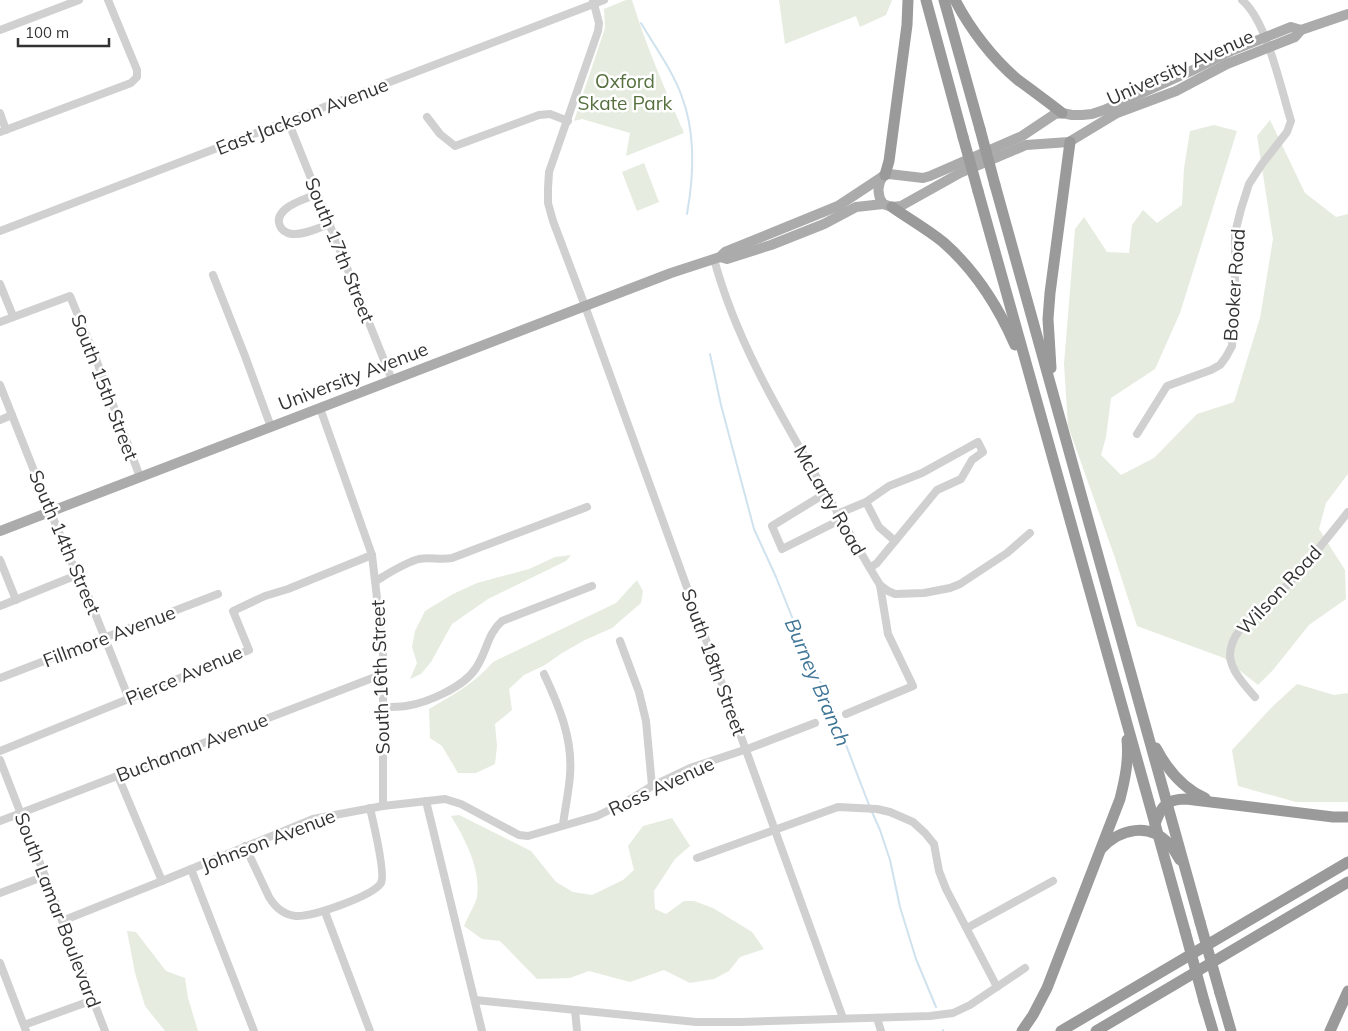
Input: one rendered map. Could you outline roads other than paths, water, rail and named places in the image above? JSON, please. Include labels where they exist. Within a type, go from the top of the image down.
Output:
[{"type":"highway","points":[[884,176],[889,161],[907,25],[908,0]]},
{"type":"highway","points":[[926,0],[1213,1031]]},
{"type":"highway","points":[[944,0],[1231,1031]]},
{"type":"highway","points":[[955,0],[976,34],[1017,79],[1067,114]]},
{"type":"highway","points":[[1059,412],[1051,367],[1048,319],[1072,140]]},
{"type":"highway","points":[[887,206],[918,223],[942,242],[974,274],[998,309],[1030,375]]},
{"type":"highway","points":[[1022,1031],[1047,988],[1120,798],[1124,782],[1128,742],[1121,704]]},
{"type":"highway","points":[[1148,733],[1159,754],[1180,781],[1200,796],[1213,801]]},
{"type":"highway","points":[[1155,824],[1159,811],[1175,799],[1213,801],[1324,816],[1348,817]]},
{"type":"highway","points":[[1100,851],[1110,840],[1127,831],[1138,830],[1158,836],[1169,843],[1189,880]]},
{"type":"highway","points":[[1061,1031],[1348,862]]},
{"type":"highway","points":[[1096,1031],[1348,882]]},
{"type":"highway","points":[[1330,1031],[1348,991]]},
{"type":"main road","name":"University Avenue","points":[[717,258],[727,259],[771,244],[824,224],[856,207],[901,206],[915,200],[934,186],[960,173],[1026,145],[1072,140],[1117,113],[1176,90],[1227,64],[1291,27],[1301,30],[1348,14]]},
{"type":"main road","name":"University Avenue","points":[[0,531],[585,306],[717,258],[725,252],[838,206],[889,174],[923,178],[930,176],[1022,136],[1047,119],[1067,114],[1092,114],[1104,110],[1233,50],[1266,42]]},
{"type":"main road","points":[[1067,114],[1075,120],[1077,127],[1072,140]]},
{"type":"main road","points":[[884,176],[878,185],[880,199],[887,206]]},
{"type":"street","points":[[0,30],[78,0]]},
{"type":"street","points":[[0,113],[3,131],[131,83],[137,77],[137,70],[108,0]]},
{"type":"street","name":"East Jackson Avenue","points":[[0,232],[594,2],[604,0]]},
{"type":"street","points":[[1242,0],[1250,8],[1266,42]]},
{"type":"street","name":"South 18th Street","points":[[594,2],[599,23],[598,31],[550,172],[548,202],[553,221],[843,1018]]},
{"type":"street","name":"Booker Road","points":[[1137,434],[1167,386],[1220,365],[1232,346],[1235,312],[1235,233],[1241,209],[1249,184],[1287,132],[1291,122],[1266,42]]},
{"type":"street","points":[[427,117],[440,134],[455,146],[539,115],[550,114],[568,121]]},
{"type":"street","name":"South 17th Street","points":[[288,121],[392,380]]},
{"type":"street","points":[[318,194],[288,207],[280,216],[278,222],[280,228],[284,232],[293,234],[330,224]]},
{"type":"street","name":"McLarty Road","points":[[717,258],[729,307],[743,344],[839,517],[880,585]]},
{"type":"street","points":[[213,275],[271,427]]},
{"type":"street","points":[[0,284],[13,316],[0,322]]},
{"type":"street","name":"South 15th Street","points":[[13,316],[70,296],[140,477]]},
{"type":"street","name":"South 14th Street","points":[[0,385],[77,575],[81,578],[106,636],[129,699]]},
{"type":"street","name":"South 16th Street","points":[[320,408],[372,555],[376,580],[382,640],[383,806]]},
{"type":"street","points":[[0,420],[12,415]]},
{"type":"street","points":[[826,493],[772,526],[782,550],[866,502],[889,486],[922,473],[978,442],[983,452],[972,460],[961,479],[937,490],[877,563],[870,568]]},
{"type":"street","points":[[866,502],[879,527],[895,541]]},
{"type":"street","points":[[376,580],[420,559],[452,558],[587,507]]},
{"type":"street","name":"Wilson Road","points":[[1255,697],[1233,667],[1230,656],[1232,643],[1244,625],[1276,596],[1305,565],[1348,512]]},
{"type":"street","points":[[880,585],[895,594],[924,593],[950,588],[960,584],[1006,553],[1030,533]]},
{"type":"street","name":"Pierce Avenue","points":[[0,751],[249,650],[233,611],[265,596],[288,589],[372,555]]},
{"type":"street","points":[[862,556],[876,557],[883,555]]},
{"type":"street","points":[[0,560],[16,600]]},
{"type":"street","points":[[0,606],[77,575]]},
{"type":"street","points":[[846,714],[913,686],[888,634],[880,585]]},
{"type":"street","points":[[383,707],[407,706],[426,701],[461,683],[476,668],[490,635],[494,628],[502,621],[592,586]]},
{"type":"street","name":"Fillmore Avenue","points":[[0,678],[218,594]]},
{"type":"street","points":[[620,641],[639,692],[646,721],[652,786]]},
{"type":"street","name":"Buchanan Avenue","points":[[0,821],[383,674]]},
{"type":"street","points":[[544,674],[565,724],[569,752],[570,774],[562,825]]},
{"type":"street","name":"Ross Avenue","points":[[562,825],[597,816],[690,768],[815,723]]},
{"type":"street","name":"South Lamar Boulevard","points":[[0,760],[104,1031]]},
{"type":"street","points":[[118,776],[162,882]]},
{"type":"street","name":"Johnson Avenue","points":[[62,921],[162,882],[313,819],[370,808],[445,799],[460,804],[519,835],[528,836],[562,825]]},
{"type":"street","points":[[426,800],[482,1031]]},
{"type":"street","points":[[697,858],[838,807],[847,806],[890,812],[913,822],[934,844],[939,871],[946,889],[996,987]]},
{"type":"street","points":[[245,846],[269,897],[284,913],[296,916],[325,912],[370,893],[381,883],[381,863],[370,808]]},
{"type":"street","points":[[191,869],[254,1031]]},
{"type":"street","points":[[0,893],[45,876]]},
{"type":"street","points":[[967,928],[1053,881]]},
{"type":"street","points":[[325,912],[370,1031]]},
{"type":"street","points":[[0,963],[25,1028],[92,1000]]},
{"type":"street","points":[[475,1000],[696,1022],[930,1016],[953,1013],[970,1005],[1025,968]]},
{"type":"street","points":[[575,1010],[577,1031]]},
{"type":"street","points":[[877,1018],[881,1031]]},
{"type":"waterway","name":"Burney Branch","points":[[641,23],[674,78],[687,111],[692,140],[692,170],[687,214]]},
{"type":"waterway","name":"Burney Branch","points":[[710,354],[721,405],[754,529],[776,577],[806,652],[828,698],[869,805]]},
{"type":"waterway","name":"Burney Branch","points":[[872,812],[890,860],[900,907],[916,959],[936,1007]]},
{"type":"park label","name":"Oxford Skate Park","points":[[625,92]]}]
